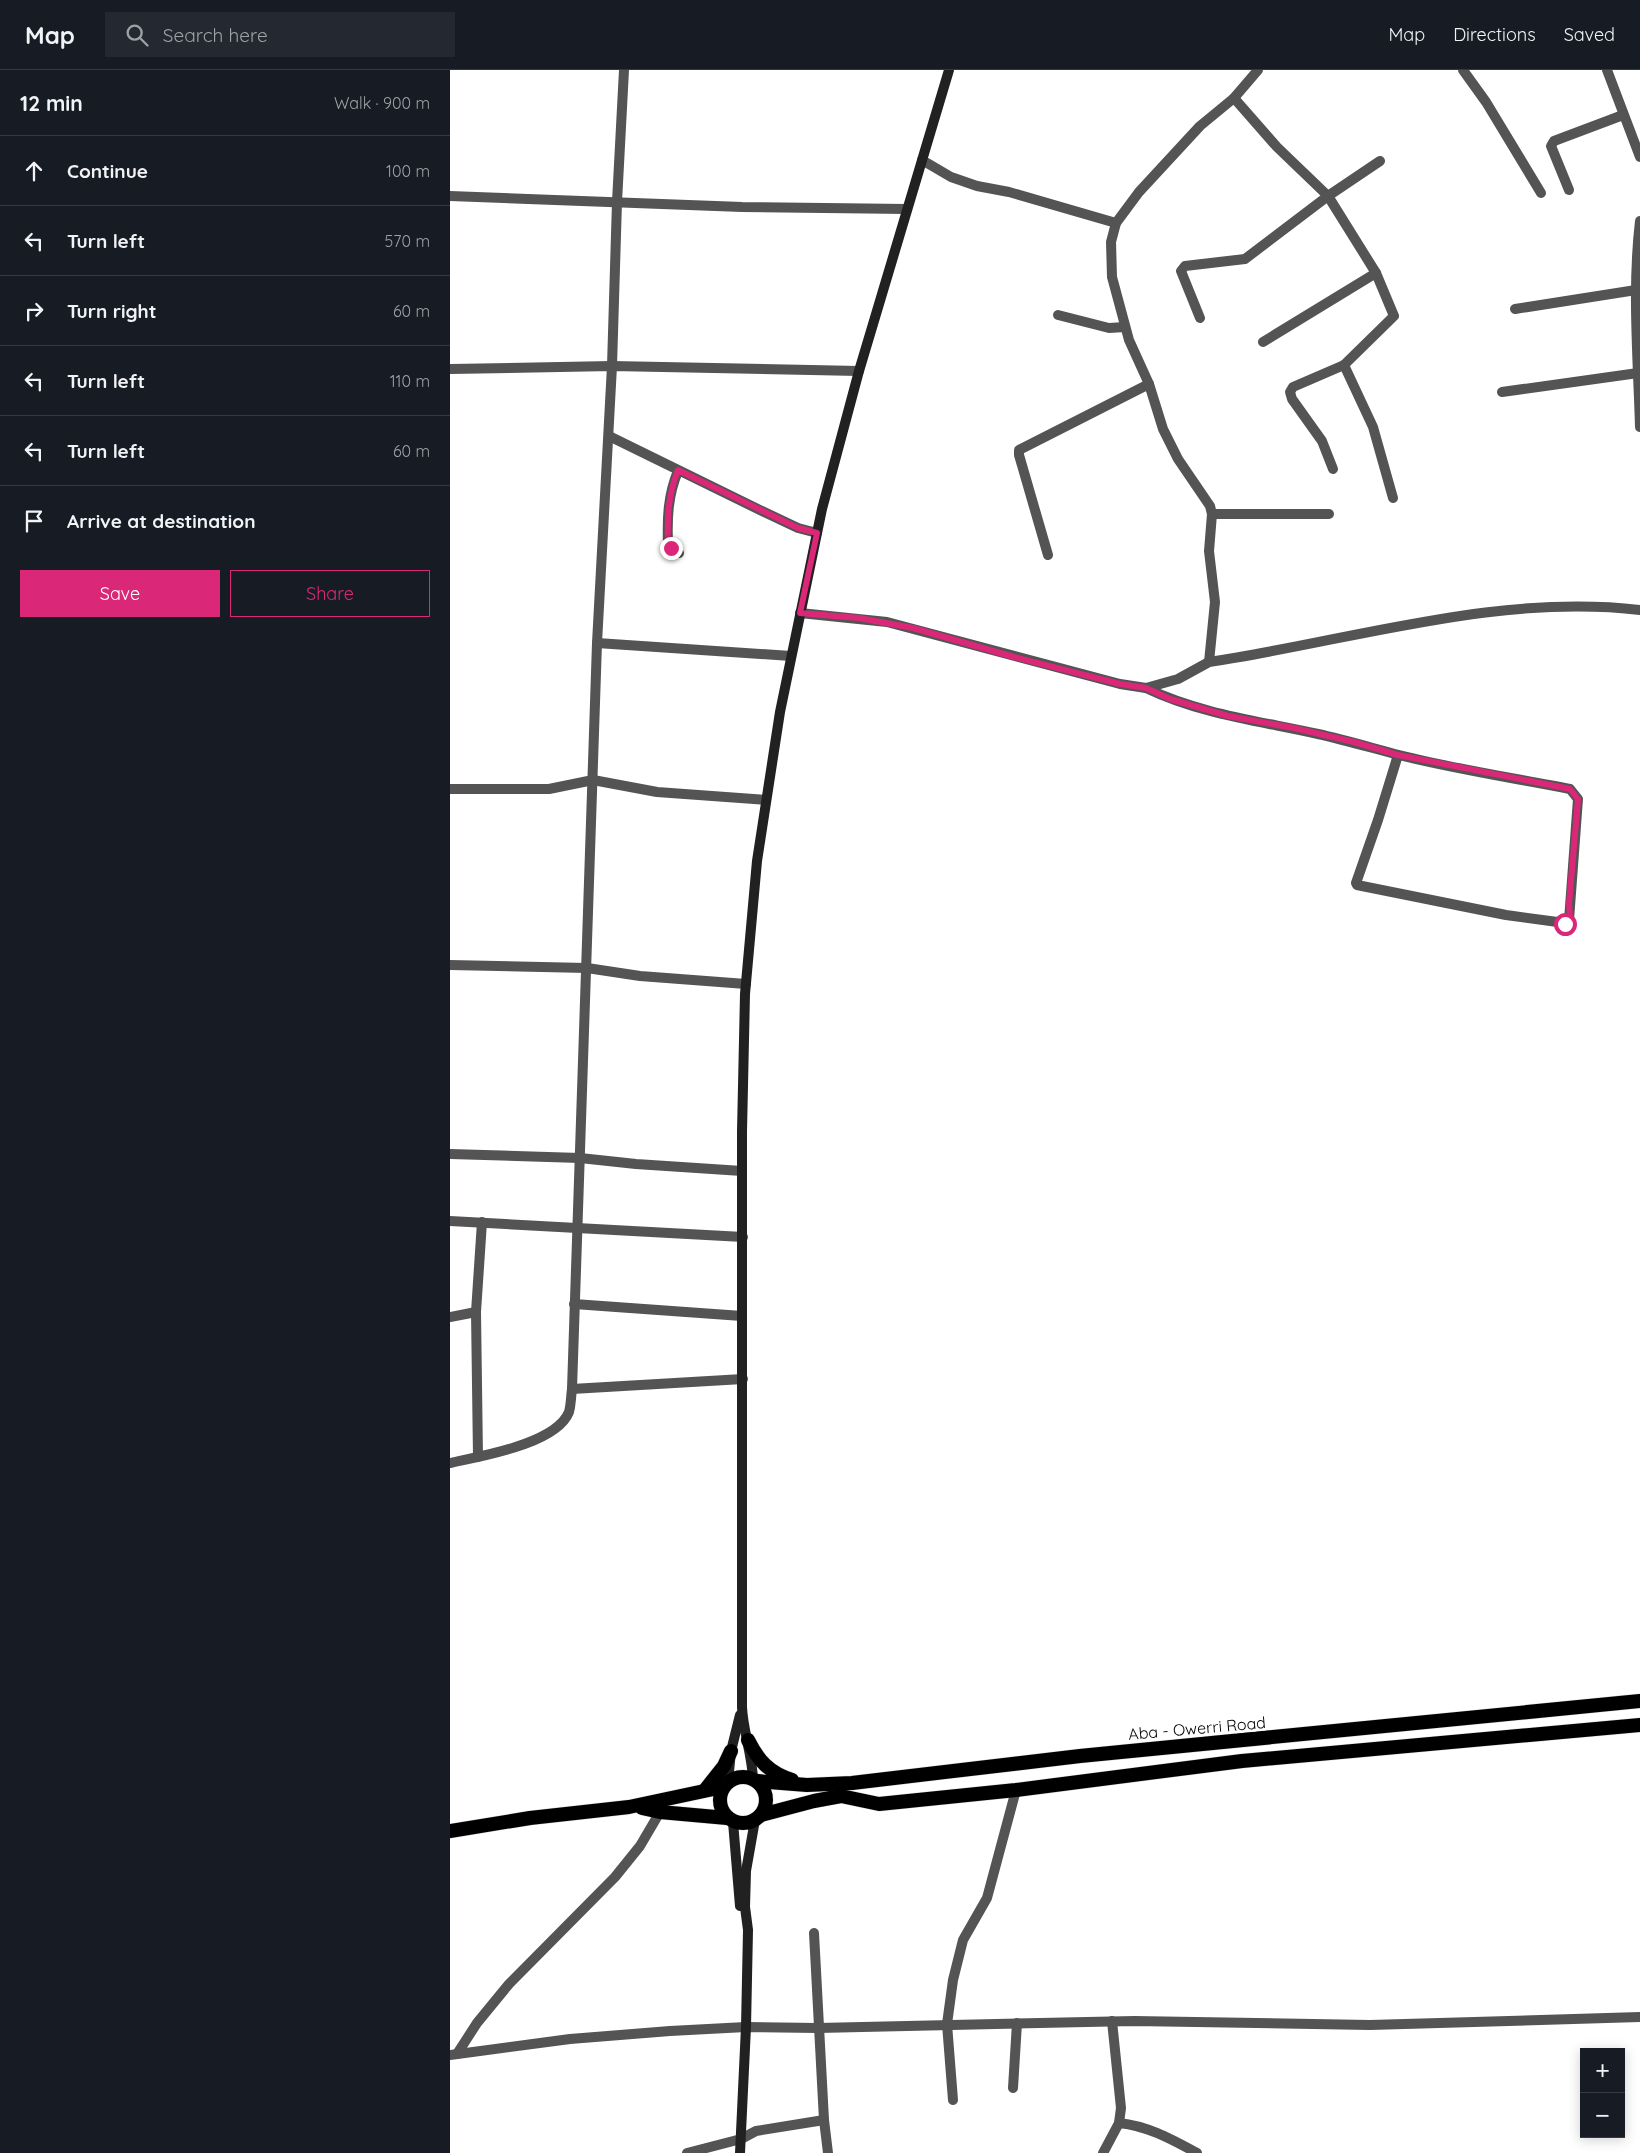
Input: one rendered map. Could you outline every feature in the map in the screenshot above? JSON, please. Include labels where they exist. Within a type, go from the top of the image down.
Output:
[{"type":"highway","name":"Aba - Owerri Road","points":[[450,1831],[629,1807],[705,1790],[726,1784],[740,1777],[807,1786],[852,1783],[1080,1756],[1467,1720],[1640,1701]]},
{"type":"highway","points":[[1466,1740],[1467,1720]]},
{"type":"highway","name":"Aba - Owerri Road","points":[[629,1807],[651,1808],[660,1812],[730,1820],[740,1824],[814,1801],[841,1796],[879,1804],[1016,1790],[1242,1762],[1640,1725]]},
{"type":"highway","points":[[748,1740],[757,1758],[769,1770],[784,1778],[807,1786]]},
{"type":"highway","points":[[705,1790],[724,1766],[732,1751]]},
{"type":"highway","points":[[755,1780],[762,1786],[766,1801],[758,1818]]},
{"type":"highway","points":[[726,1784],[719,1803],[722,1811],[730,1820]]},
{"type":"highway","name":"Aba - Owerri Road","points":[[450,1842],[478,1826]]},
{"type":"main road","points":[[755,1780],[748,1740],[743,1724],[742,1707],[742,1171],[746,984],[757,861],[780,712],[817,533],[859,371],[949,70]]},
{"type":"main road","points":[[726,1784],[742,1707]]},
{"type":"main road","points":[[740,2153],[746,2028],[748,1930],[745,1907],[746,1871],[758,1818]]},
{"type":"main road","points":[[730,1820],[739,1902],[748,1930]]},
{"type":"street","points":[[450,1463],[528,1444],[548,1433],[569,1412],[572,1389],[597,643],[612,366],[617,202],[624,70]]},
{"type":"street","points":[[1209,662],[1215,602],[1209,551],[1212,514],[1210,506],[1178,460],[1125,327],[1112,277],[1110,242],[1116,223],[1139,192],[1200,126],[1234,98],[1258,70]]},
{"type":"street","points":[[1463,70],[1486,102],[1541,193]]},
{"type":"street","points":[[1607,70],[1640,157]]},
{"type":"street","points":[[1234,98],[1277,147],[1328,196],[1376,273],[1394,316],[1344,365],[1294,387],[1290,392],[1292,399],[1322,441],[1333,469]]},
{"type":"street","points":[[1569,190],[1551,146],[1554,141],[1623,115]]},
{"type":"street","points":[[922,160],[951,178],[977,186],[1009,192],[1116,223]]},
{"type":"street","points":[[1200,318],[1181,271],[1182,268],[1185,266],[1245,259],[1328,196],[1380,161]]},
{"type":"street","points":[[450,196],[742,207],[908,209]]},
{"type":"street","points":[[1640,221],[1637,296],[1640,427]]},
{"type":"street","points":[[1263,342],[1376,273]]},
{"type":"street","points":[[1515,310],[1637,296]]},
{"type":"street","points":[[1058,316],[1109,328],[1125,327]]},
{"type":"street","points":[[1344,365],[1373,427],[1393,498]]},
{"type":"street","points":[[450,369],[612,366],[859,371]]},
{"type":"street","points":[[1502,392],[1638,373]]},
{"type":"street","points":[[1048,555],[1019,454],[1020,450],[1149,384]]},
{"type":"street","points":[[608,436],[798,528],[817,533]]},
{"type":"street","points":[[678,470],[672,485],[667,514],[668,544],[679,553]]},
{"type":"street","points":[[1212,514],[1329,514]]},
{"type":"street","points":[[1146,688],[1178,679],[1209,662],[1499,611],[1555,605],[1609,606],[1640,610]]},
{"type":"street","points":[[800,613],[887,622],[1120,684],[1146,688],[1170,699],[1228,716],[1354,742],[1398,755],[1570,789],[1578,799],[1569,920],[1565,924],[1506,915],[1357,886],[1356,883],[1398,755]]},
{"type":"street","points":[[597,643],[791,656]]},
{"type":"street","points":[[450,789],[549,789],[593,780],[657,792],[766,800]]},
{"type":"street","points":[[450,965],[587,968],[640,976],[746,984]]},
{"type":"street","points":[[450,1154],[580,1158],[636,1164],[742,1171]]},
{"type":"street","points":[[450,1221],[743,1237]]},
{"type":"street","points":[[478,1457],[476,1312],[482,1222]]},
{"type":"street","points":[[574,1304],[742,1316]]},
{"type":"street","points":[[450,1317],[476,1312]]},
{"type":"street","points":[[572,1389],[743,1379]]},
{"type":"street","points":[[954,2100],[947,2024],[953,1980],[963,1940],[987,1898],[1016,1790]]},
{"type":"street","points":[[454,2054],[509,1984],[615,1877],[640,1846],[660,1812]]},
{"type":"street","points":[[814,1932],[818,2028],[828,2153]]},
{"type":"street","points":[[454,2054],[570,2039],[670,2031],[746,2028],[1112,2021],[1370,2025],[1640,2017]]},
{"type":"street","points":[[1103,2153],[1119,2123],[1121,2108],[1112,2021]]},
{"type":"street","points":[[1013,2088],[1016,2023]]},
{"type":"street","points":[[687,2153],[742,2139],[756,2131],[824,2120]]},
{"type":"street","points":[[1119,2123],[1133,2124],[1158,2132],[1197,2153]]},
{"type":"route","points":[[671,548],[668,544],[667,514],[672,485],[678,470],[798,528],[817,533],[800,613],[887,622],[1014,657],[1120,684],[1146,688],[1170,699],[1228,716],[1294,728],[1354,742],[1398,755],[1570,789],[1578,799],[1569,904],[1570,916],[1565,924]]}]
